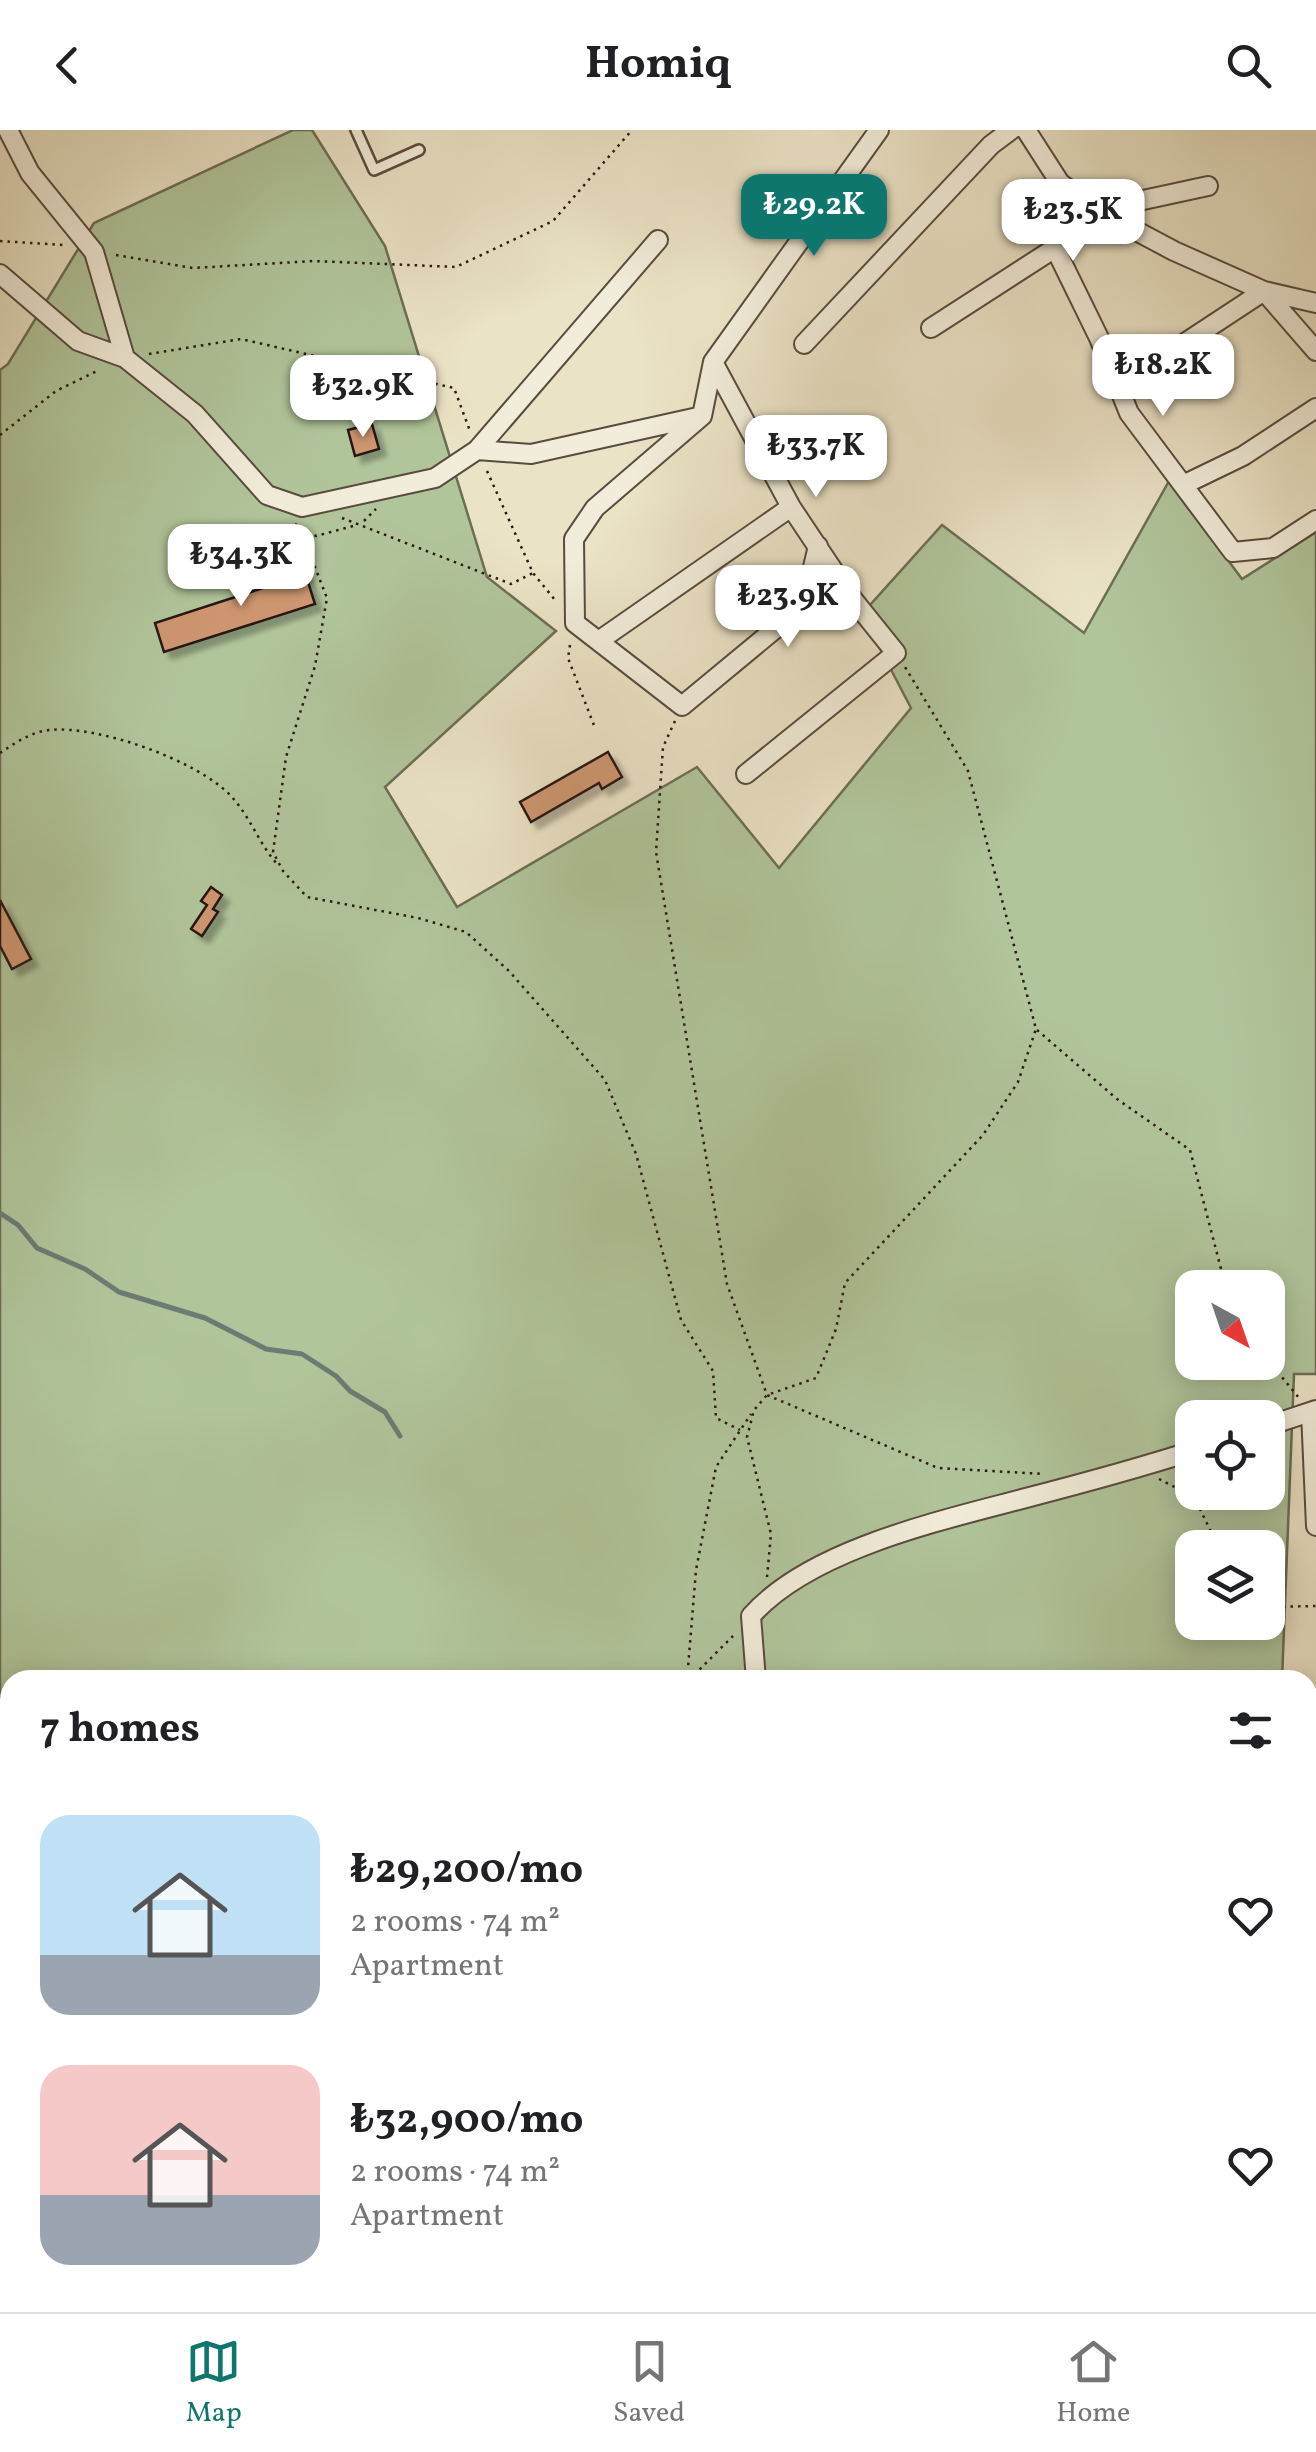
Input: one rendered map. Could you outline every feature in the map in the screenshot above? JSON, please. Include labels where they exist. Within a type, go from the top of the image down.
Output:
[{"type":"street","points":[[8,130],[30,173],[92,249],[125,358]]},
{"type":"street","points":[[818,546],[804,605],[682,706],[575,623],[574,539],[594,508],[702,416],[713,362],[879,130]]},
{"type":"street","points":[[804,344],[992,145],[1011,130]]},
{"type":"street","points":[[1026,130],[1060,183],[1097,210],[1264,290],[1316,304]]},
{"type":"street","points":[[931,328],[1055,248],[1097,210],[1208,186]]},
{"type":"street","points":[[0,274],[78,341],[125,358],[195,414],[267,495],[302,507],[435,478],[477,450],[658,240]]},
{"type":"street","points":[[1055,248],[1099,338],[1129,413],[1233,552],[1273,548],[1316,520]]},
{"type":"street","points":[[1264,290],[1316,351]]},
{"type":"street","points":[[1118,387],[1264,290]]},
{"type":"street","points":[[713,362],[791,506],[851,598],[896,654],[746,774]]},
{"type":"street","points":[[1183,485],[1243,456],[1316,408]]},
{"type":"street","points":[[477,450],[531,454],[702,416]]},
{"type":"street","points":[[600,640],[791,506]]},
{"type":"street","points":[[1285,1420],[1313,1411],[1316,1526]]},
{"type":"street","points":[[755,1670],[751,1616],[766,1599],[832,1558],[946,1520],[1175,1456]]},
{"type":"lane","points":[[356,130],[374,170],[418,150]]},
{"type":"path","points":[[0,240],[92,249],[193,268],[314,261],[456,267],[553,222],[632,130]]},
{"type":"path","points":[[0,435],[56,391],[125,358],[241,339],[454,388],[477,450],[533,573],[575,623],[568,658],[594,728]]},
{"type":"path","points":[[332,515],[511,584],[533,573]]},
{"type":"path","points":[[283,871],[273,852],[286,757],[314,666],[327,598],[309,552]]},
{"type":"path","points":[[689,1670],[696,1570],[716,1467],[767,1395],[816,1378],[836,1328],[845,1283],[983,1134],[1018,1082],[1036,1028],[968,771],[896,654]]},
{"type":"path","points":[[682,706],[663,747],[656,852],[727,1284],[767,1395],[938,1468],[1048,1474]]},
{"type":"path","points":[[0,753],[26,737],[50,730],[100,734],[154,752],[196,770],[227,792],[250,818],[271,858],[307,897],[418,918],[466,932],[509,971],[604,1080],[636,1154],[681,1320],[713,1371],[716,1418],[740,1430]]},
{"type":"path","points":[[1036,1028],[1117,1099],[1190,1150],[1221,1270]]},
{"type":"path","points":[[1285,1379],[1313,1411]]},
{"type":"path","points":[[754,1410],[747,1437],[770,1534],[766,1599]]},
{"type":"path","points":[[1138,1468],[1194,1497],[1210,1530]]},
{"type":"path","points":[[1285,1607],[1316,1606]]},
{"type":"path","points":[[698,1670],[751,1616]]},
{"type":"green space","points":[[293,130],[312,130],[385,246],[487,577],[556,631],[385,787],[457,907],[697,767],[779,868],[911,708],[862,614],[942,525],[1084,633],[1169,481],[1242,579],[1316,532],[1316,1374],[1294,1374],[1285,1604],[1285,1530],[1175,1530],[1175,1640],[1284,1640],[1282,1670],[0,1670],[0,370],[8,364],[94,223]]},
{"type":"building","points":[[372,424],[379,449],[355,456],[348,430]]},
{"type":"building","points":[[301,560],[315,604],[164,652],[155,623],[263,588],[259,574]]},
{"type":"building","points":[[608,752],[622,777],[602,789],[599,783],[531,822],[520,802]]},
{"type":"building","points":[[211,887],[222,895],[213,909],[218,912],[202,936],[191,929],[207,905],[201,901]]},
{"type":"building","points":[[0,900],[31,959],[12,969],[0,946]]},
{"type":"waterway","points":[[0,1213],[18,1225],[37,1248],[85,1269],[119,1292],[205,1318],[266,1349],[302,1354],[385,1412],[400,1436]]}]
